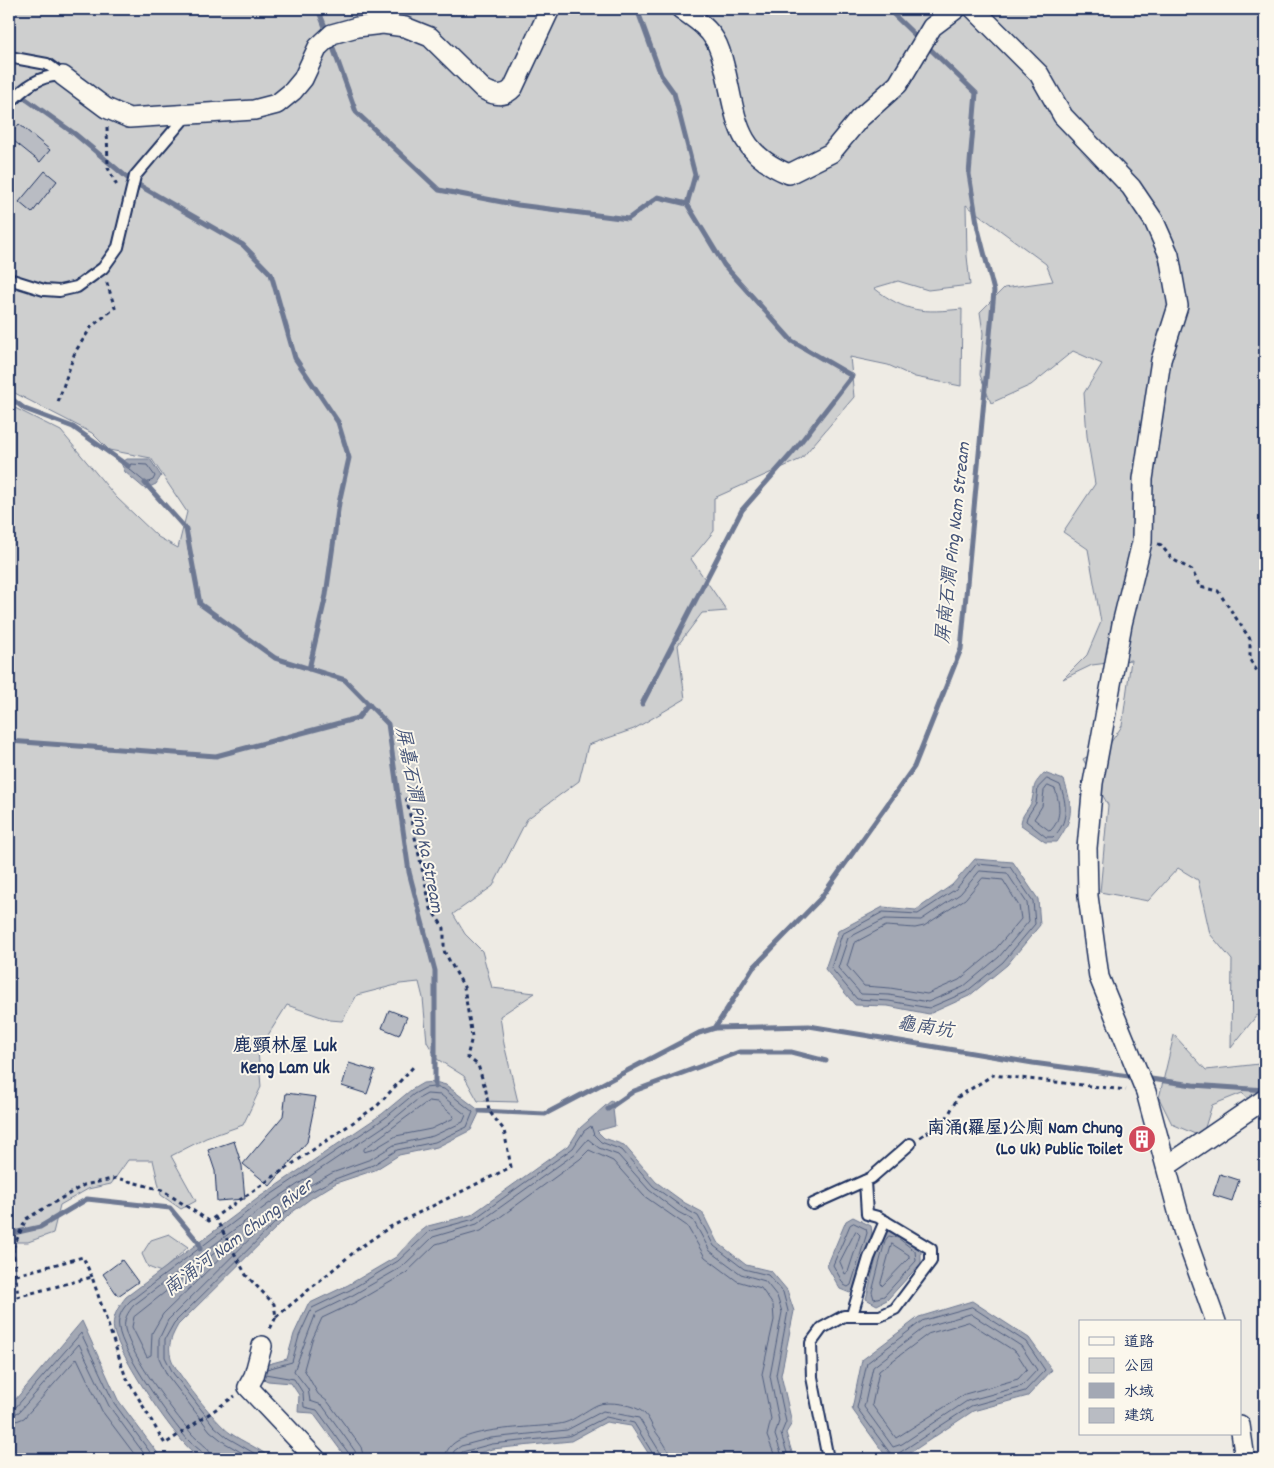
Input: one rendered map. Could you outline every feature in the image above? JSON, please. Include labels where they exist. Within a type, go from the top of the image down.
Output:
[{"type":"street","points":[[63,76],[119,116],[136,119],[188,114],[241,112],[277,104],[299,85],[314,54],[324,40],[340,31],[373,24],[395,24],[424,34],[440,44],[483,89],[497,95],[506,93],[513,88],[550,9]]},
{"type":"street","points":[[681,9],[703,25],[718,44],[739,127],[752,150],[768,166],[789,174],[830,153],[859,119],[898,84],[932,27],[956,9]]},
{"type":"street","points":[[974,9],[1039,74],[1063,116],[1131,187],[1154,221],[1169,255],[1178,306],[1161,360],[1143,479],[1142,542],[1122,624],[1093,783],[1087,848],[1088,896],[1099,977],[1146,1092],[1167,1166],[1182,1230],[1215,1320]]},
{"type":"street","points":[[1167,1166],[1265,1100]]},
{"type":"street","points":[[262,1346],[254,1376],[248,1387],[316,1459]]},
{"type":"street","points":[[1242,1436],[1245,1459]]},
{"type":"lane","points":[[9,57],[47,64],[63,76]]},
{"type":"lane","points":[[9,104],[39,79],[53,74],[63,76]]},
{"type":"lane","points":[[9,278],[44,290],[67,290],[77,287],[102,268],[118,247],[135,176],[188,114]]},
{"type":"lane","points":[[812,1204],[871,1178],[910,1144]]},
{"type":"lane","points":[[828,1459],[812,1377],[811,1343],[822,1328],[844,1316],[880,1316],[895,1308],[931,1261],[931,1250],[885,1221],[867,1214],[865,1181]]},
{"type":"lane","points":[[852,1315],[869,1258],[885,1221]]},
{"type":"path","points":[[106,108],[108,168],[128,210]]},
{"type":"path","points":[[58,402],[75,352],[92,326],[115,308],[102,268]]},
{"type":"path","points":[[1142,542],[1160,545],[1172,560],[1192,570],[1200,587],[1218,590],[1250,639],[1250,660],[1257,671],[1265,672]]},
{"type":"path","points":[[262,1346],[276,1317],[359,1248],[390,1227],[511,1167],[504,1130],[489,1111],[486,1091],[478,1065],[467,1057],[472,1037],[464,987],[444,951],[444,928],[431,909],[406,797]]},
{"type":"path","points":[[9,1049],[12,1066],[9,1083]]},
{"type":"path","points":[[13,1248],[26,1219],[84,1185],[117,1178],[162,1190],[209,1221],[377,1106],[414,1066]]},
{"type":"path","points":[[910,1144],[945,1121],[958,1097],[993,1075],[1146,1092]]},
{"type":"path","points":[[215,1217],[246,1276],[274,1304],[276,1317]]},
{"type":"path","points":[[9,1241],[13,1248],[18,1297]]},
{"type":"path","points":[[16,1275],[83,1257],[92,1277],[125,1375],[165,1444],[248,1387]]},
{"type":"path","points":[[9,1299],[92,1277]]},
{"type":"green space","points":[[9,9],[1265,9],[1265,1019],[1257,1015],[1231,1048],[1232,960],[1210,934],[1198,880],[1178,868],[1148,901],[1100,892],[1108,805],[1083,759],[1109,745],[1122,726],[1131,660],[1092,665],[1063,679],[1087,655],[1101,622],[1088,549],[1063,532],[1095,484],[1087,436],[1084,393],[1102,364],[1073,351],[1031,385],[991,403],[980,375],[983,333],[980,312],[1004,288],[1053,281],[1046,264],[966,205],[967,256],[970,285],[928,290],[898,281],[874,288],[906,307],[925,311],[962,309],[961,386],[915,377],[888,365],[850,357],[854,397],[801,459],[714,498],[714,531],[691,559],[727,611],[702,613],[678,645],[685,699],[634,729],[588,745],[579,781],[527,819],[493,886],[453,914],[465,934],[482,951],[492,988],[535,993],[500,1016],[504,1044],[518,1102],[478,1101],[464,1076],[437,1059],[427,1042],[423,998],[419,982],[400,984],[357,995],[342,1021],[330,1020],[287,1005],[258,1051],[261,1087],[243,1125],[206,1138],[171,1156],[196,1201],[181,1209],[161,1195],[153,1160],[128,1160],[111,1184],[88,1189],[60,1205],[53,1233],[28,1242],[9,1242],[9,405],[61,431],[116,497],[158,537],[178,548],[187,512],[151,458],[109,450],[92,433],[9,390]]},
{"type":"green space","points":[[1174,1035],[1206,1070],[1259,1064],[1265,1055],[1265,1114],[1242,1093],[1212,1105],[1202,1137],[1172,1124],[1159,1098]]},
{"type":"green space","points":[[169,1234],[188,1247],[161,1272],[148,1267],[142,1254],[151,1240]]},
{"type":"water","points":[[127,459],[150,459],[161,476],[156,484],[145,489],[125,472],[121,463]]},
{"type":"water","points":[[1044,773],[1064,780],[1069,798],[1069,819],[1057,842],[1045,842],[1021,825],[1022,818],[1032,800],[1034,788]]},
{"type":"water","points":[[975,859],[1013,862],[1038,899],[1040,925],[1007,965],[969,996],[929,1014],[888,1006],[855,1005],[825,969],[838,931],[883,907],[916,910],[952,885]]},
{"type":"water","name":"南涌河 Nam Chung River","points":[[435,1082],[446,1085],[480,1111],[471,1130],[437,1147],[399,1155],[375,1170],[336,1183],[313,1197],[291,1213],[178,1325],[172,1337],[170,1349],[171,1358],[180,1374],[224,1428],[272,1459],[203,1459],[193,1452],[166,1421],[127,1360],[118,1343],[113,1326],[114,1317],[120,1305],[126,1297],[261,1196],[382,1114],[411,1090],[423,1083]]},
{"type":"water","points":[[612,1100],[615,1126],[597,1131],[604,1138],[624,1145],[656,1182],[685,1203],[702,1212],[717,1242],[746,1265],[771,1271],[787,1290],[794,1311],[781,1375],[792,1423],[786,1433],[794,1459],[652,1459],[631,1426],[606,1422],[571,1441],[492,1449],[460,1459],[347,1459],[313,1413],[298,1412],[299,1395],[291,1383],[268,1381],[259,1377],[261,1366],[287,1359],[294,1334],[308,1304],[348,1285],[396,1257],[415,1236],[428,1226],[471,1215],[570,1144],[580,1128]]},
{"type":"water","points":[[853,1217],[871,1226],[872,1233],[855,1289],[850,1293],[840,1289],[827,1266],[846,1221]]},
{"type":"water","points":[[888,1230],[901,1234],[921,1248],[921,1263],[887,1300],[877,1305],[866,1299],[881,1239]]},
{"type":"water","points":[[972,1301],[1029,1338],[1052,1370],[1028,1396],[973,1411],[907,1455],[888,1459],[852,1409],[862,1360],[919,1317]]},
{"type":"water","points":[[82,1321],[118,1400],[162,1459],[9,1459],[9,1407]]},
{"type":"building","points":[[19,124],[50,150],[40,162],[9,137]]},
{"type":"building","points":[[45,171],[57,181],[32,213],[19,202]]},
{"type":"building","points":[[389,1010],[407,1017],[399,1035],[382,1028]]},
{"type":"building","points":[[349,1063],[375,1071],[367,1094],[342,1086]]},
{"type":"building","points":[[286,1093],[316,1097],[307,1142],[270,1186],[243,1164],[283,1116]]},
{"type":"building","points":[[234,1141],[242,1166],[245,1199],[217,1201],[215,1171],[208,1150]]},
{"type":"building","points":[[1220,1174],[1239,1180],[1232,1201],[1213,1195]]},
{"type":"building","points":[[122,1260],[138,1282],[118,1296],[103,1274]]},
{"type":"waterway","points":[[318,9],[327,32]]},
{"type":"waterway","points":[[637,9],[661,75],[674,93],[695,175],[687,204]]},
{"type":"waterway","name":"屏南石澗 Ping Nam Stream","points":[[888,9],[920,40]]},
{"type":"waterway","points":[[331,42],[356,112],[439,190],[518,205],[628,219],[658,197],[687,204],[724,265],[792,341],[852,376],[793,452],[742,510],[642,704]]},
{"type":"waterway","name":"屏南石澗 Ping Nam Stream","points":[[480,1111],[545,1114],[699,1033],[715,1028],[753,968],[820,899],[914,767],[961,649],[994,291],[978,229],[969,174],[976,93],[926,45]]},
{"type":"waterway","points":[[9,87],[75,134],[130,180],[243,245],[271,274],[295,358],[338,422],[349,458],[339,503],[326,595],[309,669]]},
{"type":"waterway","name":"屏嘉石澗 Ping Ka Stream","points":[[9,397],[25,409],[73,427],[128,466]]},
{"type":"waterway","name":"屏嘉石澗 Ping Ka Stream","points":[[145,483],[186,529],[200,604],[275,658],[345,680],[388,724],[409,872],[435,971],[435,1087]]},
{"type":"waterway","points":[[9,741],[216,756],[358,718],[369,704]]},
{"type":"waterway","name":"龜南坑","points":[[715,1028],[809,1026],[1033,1063],[1129,1076]]},
{"type":"waterway","points":[[608,1109],[634,1091],[739,1052],[791,1052],[826,1061]]},
{"type":"waterway","name":"龜南坑","points":[[1151,1079],[1193,1085],[1265,1090]]},
{"type":"waterway","name":"南涌河 Nam Chung River","points":[[9,1234],[40,1227],[87,1199],[170,1208],[199,1243],[200,1249]]},
{"type":"place","name":"南涌(羅屋)公廁 Nam Chung (Lo Uk) Public Toilet","points":[[1142,1139]]},
{"type":"district","name":"鹿頸林屋 Luk Keng Lam Uk","points":[[285,1058]]}]
